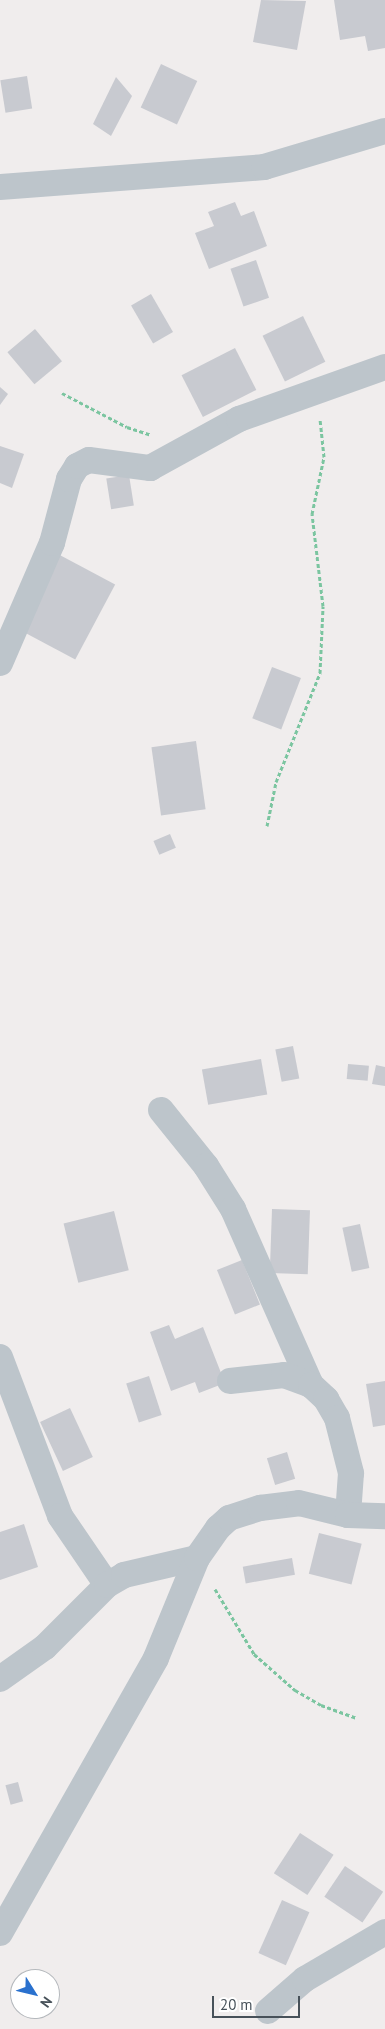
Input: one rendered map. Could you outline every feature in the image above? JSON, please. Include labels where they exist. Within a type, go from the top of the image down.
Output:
[{"type":"street","points":[[0,186],[264,167],[385,131]]},
{"type":"street","points":[[0,663],[52,544],[69,478],[77,466],[90,460],[150,468],[239,419],[314,390],[385,367]]},
{"type":"street","points":[[161,1110],[206,1166],[233,1209],[311,1385]]},
{"type":"street","points":[[0,1358],[60,1516],[106,1585]]},
{"type":"street","points":[[230,1381],[284,1375],[311,1385],[326,1399],[336,1418],[351,1473],[348,1514]]},
{"type":"street","points":[[0,1933],[156,1658],[197,1558],[218,1528],[229,1518],[260,1508],[299,1503],[348,1514],[385,1516]]},
{"type":"street","points":[[0,1679],[45,1648],[106,1585],[124,1575],[197,1558]]},
{"type":"street","points":[[268,2011],[305,1979],[385,1932]]},
{"type":"path","points":[[267,826],[276,782],[320,673],[323,606],[312,514],[324,457],[314,390]]},
{"type":"path","points":[[62,393],[127,427],[156,436]]},
{"type":"path","points":[[197,1558],[254,1654],[294,1690],[321,1705],[357,1718]]},
{"type":"building","points":[[261,0],[306,1],[297,50],[253,42]]},
{"type":"building","points":[[334,0],[385,0],[385,48],[368,51],[365,36],[340,40]]},
{"type":"building","points":[[161,64],[197,81],[177,124],[141,108]]},
{"type":"building","points":[[27,76],[32,109],[5,113],[0,80]]},
{"type":"building","points":[[116,77],[132,96],[111,136],[93,124]]},
{"type":"building","points":[[235,202],[241,216],[254,211],[267,246],[209,269],[195,233],[214,226],[208,212]]},
{"type":"building","points":[[256,260],[269,298],[243,307],[230,269]]},
{"type":"building","points":[[151,294],[173,332],[153,344],[131,306]]},
{"type":"building","points":[[303,316],[325,362],[285,382],[263,336]]},
{"type":"building","points":[[35,329],[62,361],[34,384],[7,352]]},
{"type":"building","points":[[235,348],[256,390],[203,417],[182,375]]},
{"type":"building","points":[[0,387],[8,394],[0,405]]},
{"type":"building","points":[[0,446],[24,454],[12,488],[0,483]]},
{"type":"building","points":[[129,475],[134,506],[111,509],[106,479]]},
{"type":"building","points":[[56,553],[115,584],[75,660],[16,628]]},
{"type":"building","points":[[272,667],[301,678],[281,729],[252,718]]},
{"type":"building","points":[[196,741],[206,809],[161,816],[151,747]]},
{"type":"building","points":[[170,834],[176,848],[159,855],[153,841]]},
{"type":"building","points":[[293,1046],[299,1078],[282,1082],[275,1049]]},
{"type":"building","points":[[261,1059],[267,1094],[208,1105],[202,1069]]},
{"type":"building","points":[[348,1064],[369,1066],[368,1081],[347,1079]]},
{"type":"building","points":[[376,1065],[385,1067],[385,1086],[372,1084]]},
{"type":"building","points":[[272,1209],[310,1210],[308,1274],[270,1273]]},
{"type":"building","points":[[114,1211],[129,1270],[78,1283],[64,1224]]},
{"type":"building","points":[[360,1224],[369,1268],[352,1272],[342,1228]]},
{"type":"building","points":[[242,1260],[260,1305],[235,1315],[217,1270]]},
{"type":"building","points":[[169,1325],[175,1339],[203,1327],[225,1383],[199,1393],[195,1382],[171,1391],[150,1332]]},
{"type":"building","points":[[149,1376],[162,1415],[139,1422],[126,1383]]},
{"type":"building","points":[[385,1381],[385,1425],[373,1427],[366,1384]]},
{"type":"building","points":[[70,1408],[93,1457],[63,1471],[40,1422]]},
{"type":"building","points":[[287,1452],[295,1479],[275,1485],[267,1458]]},
{"type":"building","points":[[24,1524],[38,1567],[0,1580],[0,1532]]},
{"type":"building","points":[[319,1533],[362,1544],[352,1584],[309,1574]]},
{"type":"building","points":[[292,1558],[295,1575],[246,1583],[243,1567]]},
{"type":"building","points":[[18,1782],[23,1801],[11,1805],[5,1785]]},
{"type":"building","points":[[300,1833],[334,1855],[307,1895],[274,1873]]},
{"type":"building","points":[[345,1866],[383,1892],[362,1922],[324,1897]]},
{"type":"building","points":[[282,1900],[309,1912],[286,1965],[258,1953]]}]
